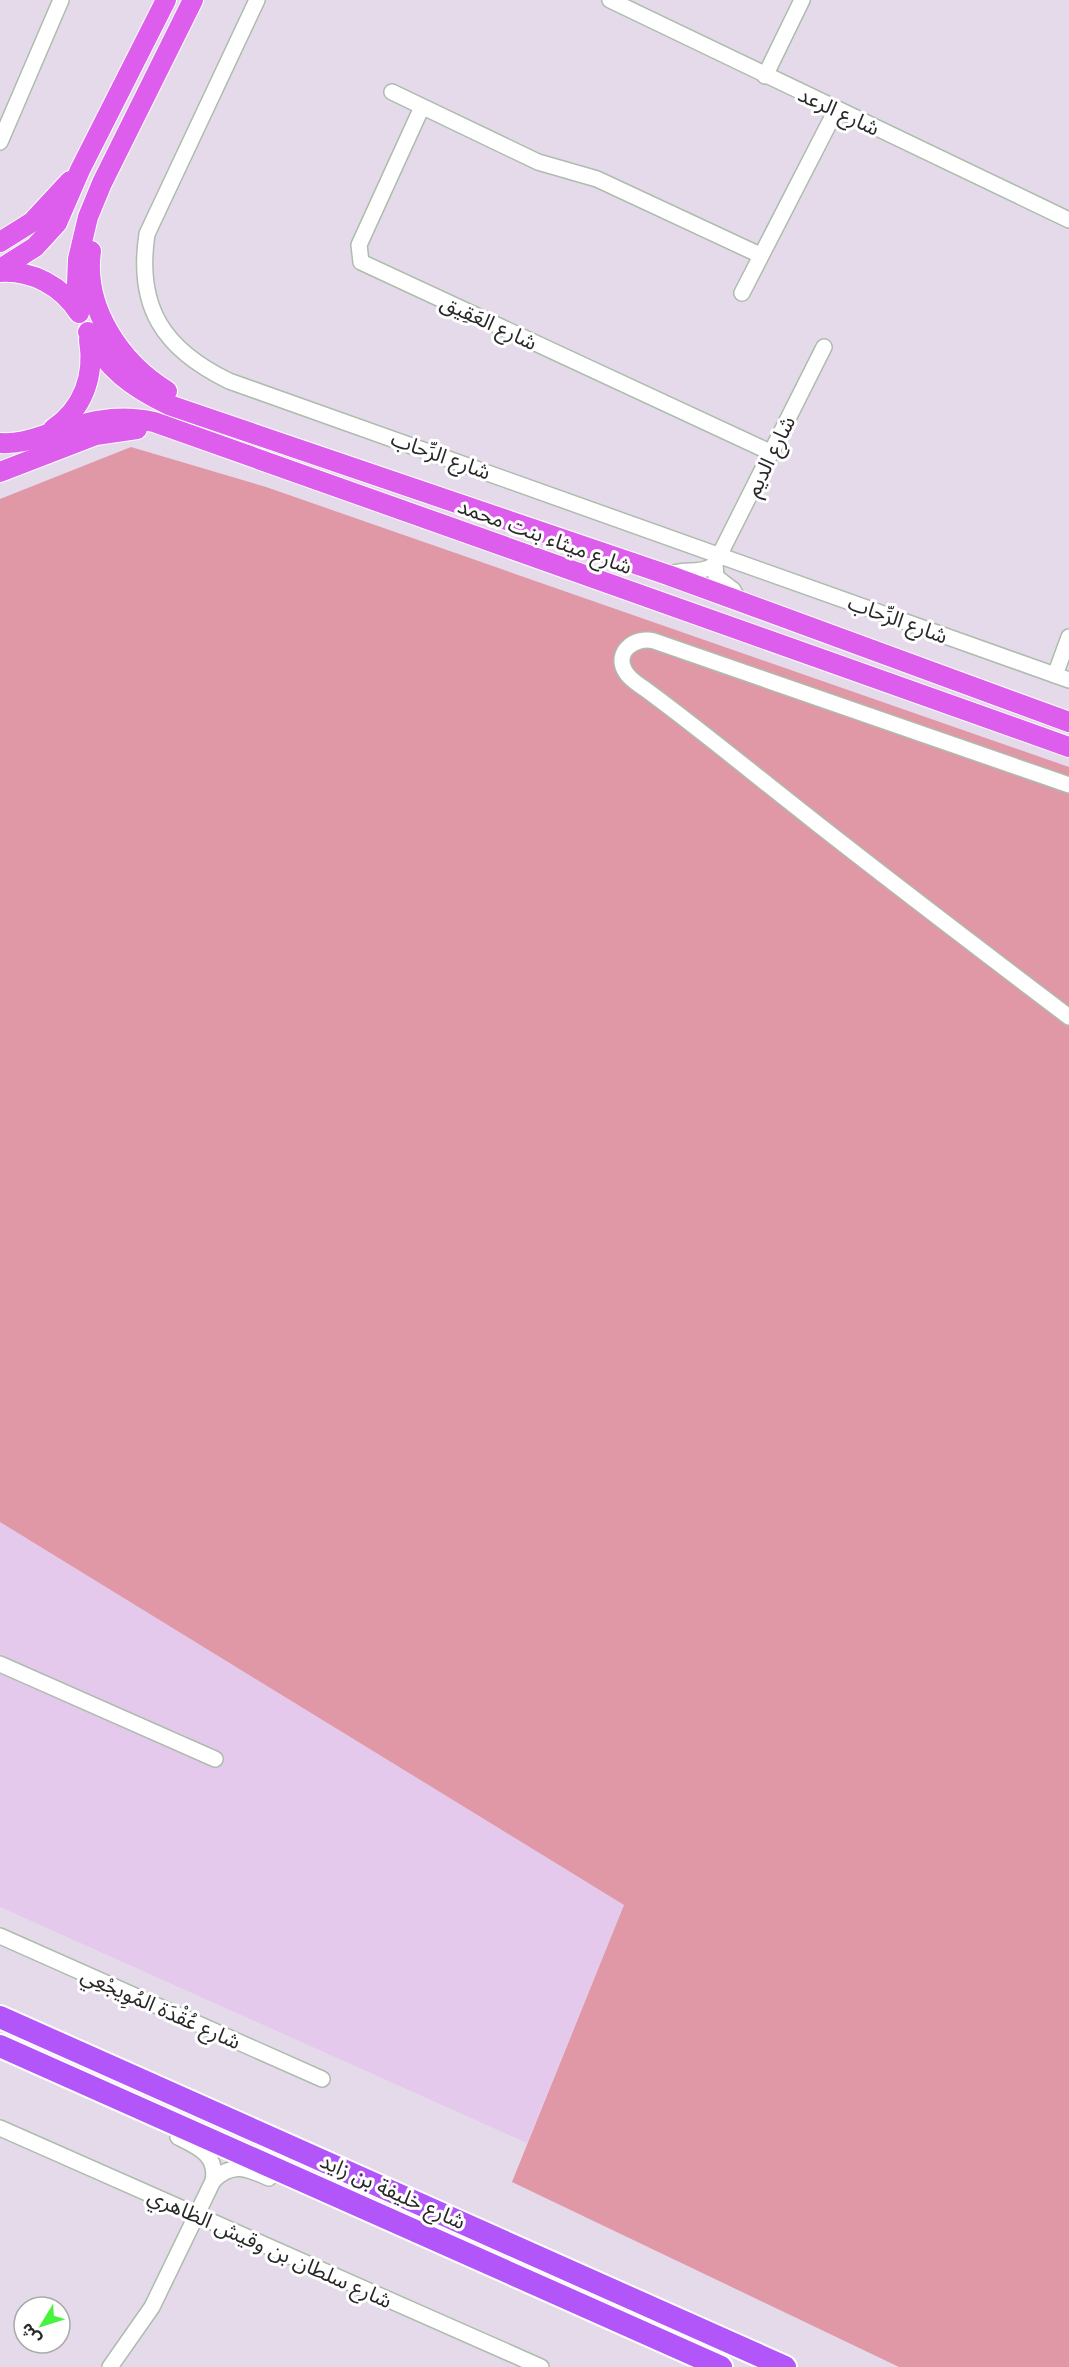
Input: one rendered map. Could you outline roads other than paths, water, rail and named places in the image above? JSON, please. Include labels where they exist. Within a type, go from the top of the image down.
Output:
[{"type":"highway","name":"شارع خليفة بن زايد","points":[[0,2017],[785,2367]]},
{"type":"highway","name":"شارع خليفة بن زايد","points":[[0,2046],[721,2367]]},
{"type":"main road","points":[[0,270],[35,247],[52,230],[65,208],[80,170],[166,0]]},
{"type":"main road","points":[[76,308],[81,238],[102,183],[193,0]]},
{"type":"main road","points":[[0,242],[32,222],[80,170]]},
{"type":"main road","points":[[102,183],[89,262],[93,290],[105,324],[121,352],[131,364],[152,382],[210,419]]},
{"type":"main road","points":[[0,270],[23,273],[38,278],[65,295],[76,308]]},
{"type":"main road","name":"شارع ميثاء بنت محمد","points":[[76,308],[105,361],[127,381],[169,405],[668,575],[1069,722]]},
{"type":"main road","points":[[43,435],[63,422],[82,396],[89,381],[92,357],[88,332]]},
{"type":"main road","name":"شارع ميثاء بنت محمد","points":[[6,446],[100,419],[127,417],[154,422],[1069,747]]},
{"type":"main road","points":[[0,472],[108,432],[145,430],[199,438]]},
{"type":"street","points":[[0,142],[61,0]]},
{"type":"street","name":"شارع الرِّحاب","points":[[256,0],[147,234],[143,262],[145,290],[154,317],[189,356],[208,370],[229,381],[358,424],[717,560],[1062,678]]},
{"type":"street","name":"شارع الرعد","points":[[610,0],[1069,220]]},
{"type":"street","points":[[765,76],[802,0]]},
{"type":"street","points":[[392,92],[551,168],[597,179],[760,255]]},
{"type":"street","name":"شارع العَقِيق","points":[[422,107],[359,245],[361,262],[771,453]]},
{"type":"street","points":[[742,293],[836,110]]},
{"type":"street","name":"شارع الديم","points":[[717,560],[824,347]]},
{"type":"street","points":[[668,575],[679,571],[701,571],[717,560]]},
{"type":"street","points":[[717,560],[717,577],[733,590],[739,601]]},
{"type":"street","points":[[1062,678],[1069,637]]},
{"type":"street","points":[[1069,785],[649,639],[630,644],[623,657],[623,668],[629,677],[1069,1017]]},
{"type":"street","points":[[1,1667],[215,1759]]},
{"type":"street","name":"شارع عُقْدَة المُوِيجْعِي","points":[[0,1936],[322,2079]]},
{"type":"street","points":[[110,2367],[152,2307],[213,2181],[214,2168],[204,2151],[145,2120],[113,2096]]},
{"type":"street","name":"شارع سلطان بن وقيش الظاهري","points":[[0,2128],[539,2367]]},
{"type":"street","points":[[213,2181],[227,2169],[240,2167],[309,2194],[350,2201]]}]
